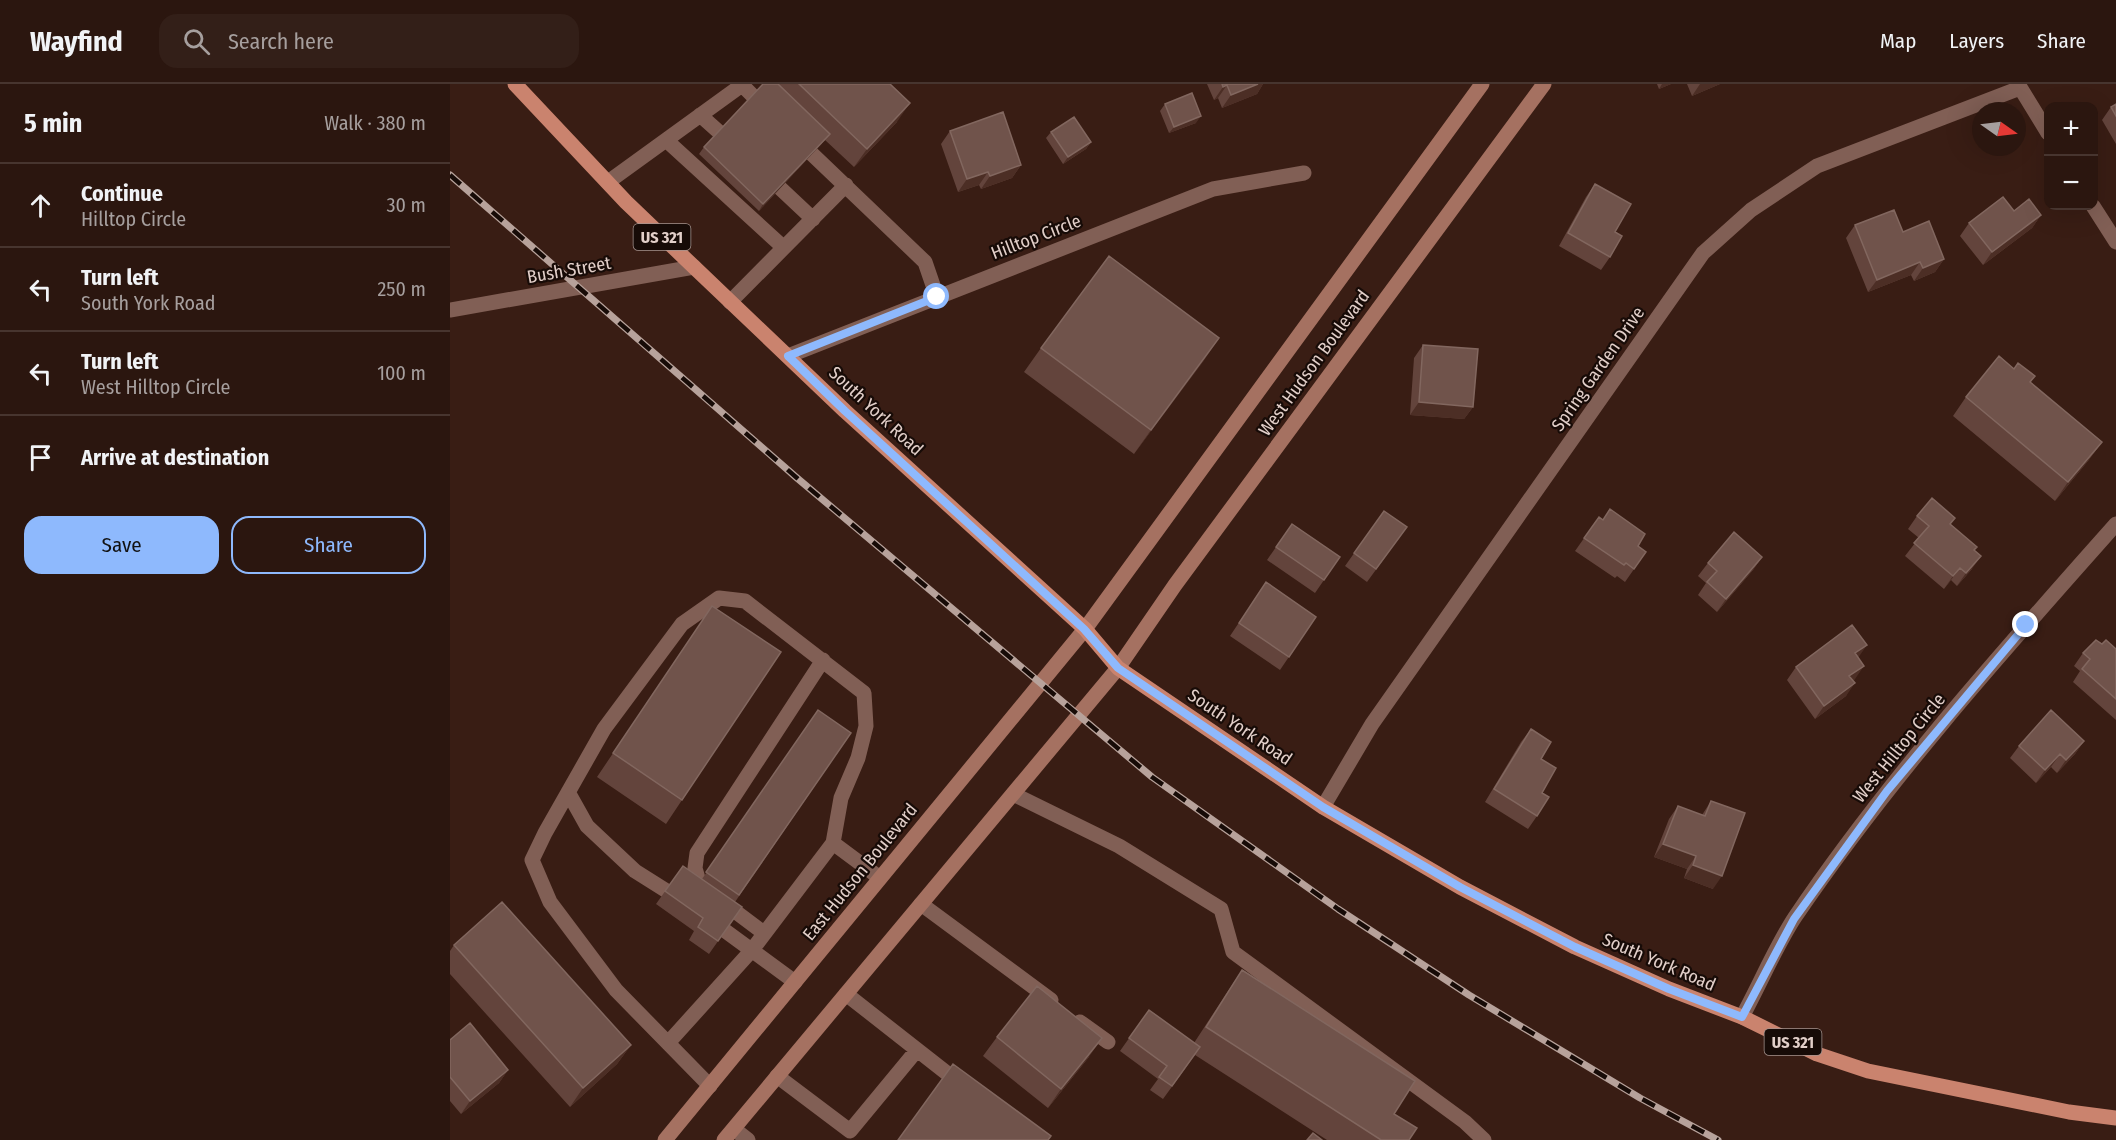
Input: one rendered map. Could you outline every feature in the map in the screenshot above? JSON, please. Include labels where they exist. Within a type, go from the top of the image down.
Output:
[{"type":"main road","name":"South York Road","points":[[515,84],[608,182],[730,302],[845,411],[1084,629],[1118,668],[1323,807],[1460,887],[1575,947],[1669,989],[1742,1017],[1817,1054],[1868,1071],[2058,1110],[2116,1118]]},
{"type":"main road","name":"West Hudson Boulevard","points":[[1084,629],[1482,84]]},
{"type":"main road","name":"West Hudson Boulevard","points":[[1118,668],[1189,566],[1544,84]]},
{"type":"main road","name":"East Hudson Boulevard","points":[[665,1140],[1084,629]]},
{"type":"main road","points":[[729,1134],[1118,668]]},
{"type":"street","points":[[608,182],[742,85],[753,96]]},
{"type":"street","points":[[2019,86],[2044,125]]},
{"type":"street","name":"Spring Garden Drive","points":[[1323,807],[1372,724],[1703,253],[1750,210],[1817,166],[2019,86]]},
{"type":"street","points":[[700,115],[719,132]]},
{"type":"street","points":[[666,140],[783,247]]},
{"type":"street","points":[[812,154],[926,262],[937,297]]},
{"type":"street","name":"Hilltop Circle","points":[[788,356],[1213,189],[1304,174]]},
{"type":"street","points":[[730,302],[846,185]]},
{"type":"street","points":[[780,188],[813,219]]},
{"type":"street","points":[[2096,210],[2116,242]]},
{"type":"street","name":"Bush Street","points":[[450,310],[694,267]]},
{"type":"street","name":"West Hilltop Circle","points":[[1742,1017],[1794,919],[1887,791],[2026,625],[2116,524]]},
{"type":"street","points":[[668,1043],[752,950],[833,843],[841,798],[858,758],[866,726],[864,693],[745,601],[719,598],[682,624],[604,729],[532,860],[550,902],[616,990],[710,1086]]},
{"type":"street","points":[[764,933],[700,885],[695,868],[697,853],[817,655]]},
{"type":"street","points":[[568,792],[587,825],[635,871],[694,909],[795,982]]},
{"type":"street","points":[[1013,794],[1119,846],[1221,909],[1233,952],[1466,1122],[1484,1140]]},
{"type":"street","points":[[833,843],[880,878]]},
{"type":"street","points":[[921,904],[1108,1042]]},
{"type":"street","points":[[846,994],[971,1091]]},
{"type":"street","points":[[777,1076],[850,1131],[916,1050]]},
{"type":"street","points":[[729,1134],[748,1140]]},
{"type":"building","points":[[763,84],[778,84],[830,134],[763,204],[704,147]]},
{"type":"building","points":[[799,84],[890,84],[910,103],[867,149]]},
{"type":"building","points":[[1222,84],[1258,84],[1231,95],[1227,85],[1223,87]]},
{"type":"building","points":[[1192,93],[1201,116],[1174,127],[1165,104]]},
{"type":"building","points":[[2116,104],[2116,116],[2111,107]]},
{"type":"building","points":[[1003,112],[1021,165],[990,176],[988,172],[967,179],[950,131]]},
{"type":"building","points":[[1074,117],[1091,142],[1068,157],[1051,132]]},
{"type":"building","points":[[1595,184],[1631,204],[1615,232],[1622,236],[1610,257],[1568,233]]},
{"type":"building","points":[[2003,197],[2014,211],[2029,199],[2041,215],[1992,252],[1969,223]]},
{"type":"building","points":[[1894,210],[1903,232],[1929,221],[1944,259],[1923,268],[1920,262],[1877,280],[1855,225]]},
{"type":"building","points":[[1109,256],[1219,338],[1151,430],[1041,348]]},
{"type":"building","points":[[1423,345],[1478,349],[1473,407],[1419,402]]},
{"type":"building","points":[[1999,356],[2014,369],[2018,363],[2035,376],[2030,382],[2102,442],[2068,482],[1966,397]]},
{"type":"building","points":[[1932,498],[1955,518],[1950,524],[1977,547],[1974,550],[1981,556],[1966,573],[1960,568],[1953,576],[1914,543],[1929,526],[1917,516]]},
{"type":"building","points":[[1610,509],[1645,534],[1638,546],[1646,552],[1634,569],[1626,563],[1624,565],[1584,538],[1599,517],[1603,520]]},
{"type":"building","points":[[1384,511],[1407,527],[1376,569],[1354,553]]},
{"type":"building","points":[[1292,524],[1340,557],[1324,580],[1276,547]]},
{"type":"building","points":[[1734,532],[1762,557],[1726,599],[1707,582],[1717,571],[1708,563]]},
{"type":"building","points":[[1266,582],[1316,617],[1289,657],[1239,623]]},
{"type":"building","points":[[712,606],[781,652],[682,800],[613,753]]},
{"type":"building","points":[[1852,625],[1867,645],[1855,653],[1864,666],[1849,676],[1855,683],[1824,706],[1796,667]]},
{"type":"building","points":[[2096,640],[2102,644],[2106,640],[2116,649],[2116,699],[2082,669],[2090,659],[2083,653]]},
{"type":"building","points":[[818,710],[851,733],[739,895],[706,872]]},
{"type":"building","points":[[2051,710],[2084,741],[2066,760],[2060,754],[2045,770],[2019,746]]},
{"type":"building","points":[[1531,729],[1551,742],[1541,759],[1556,768],[1542,793],[1549,797],[1537,816],[1494,789]]},
{"type":"building","points":[[1711,801],[1745,813],[1722,876],[1693,865],[1696,856],[1663,844],[1678,806],[1705,816]]},
{"type":"building","points":[[683,866],[742,907],[718,941],[698,927],[703,918],[665,891]]},
{"type":"building","points":[[502,902],[631,1045],[583,1088],[454,945]]},
{"type":"building","points":[[1242,970],[1415,1081],[1394,1114],[1417,1128],[1409,1140],[1381,1140],[1206,1027]]},
{"type":"building","points":[[1037,986],[1102,1038],[1061,1089],[997,1037]]},
{"type":"building","points":[[1149,1010],[1200,1047],[1172,1086],[1159,1077],[1167,1066],[1129,1038]]},
{"type":"building","points":[[470,1023],[508,1070],[470,1101],[450,1077],[450,1040]]},
{"type":"building","points":[[953,1064],[1051,1136],[1048,1140],[898,1140]]},
{"type":"building","points":[[1313,1133],[1322,1140],[1307,1140]]},
{"type":"railway","points":[[450,175],[797,478],[1152,777],[1338,909],[1469,995],[1640,1098],[1718,1140]]},
{"type":"route","points":[[937,297],[788,356],[1084,629],[1118,668],[1323,807],[1460,887],[1575,947],[1669,989],[1742,1017],[1794,919],[1887,791],[2026,625]]}]
